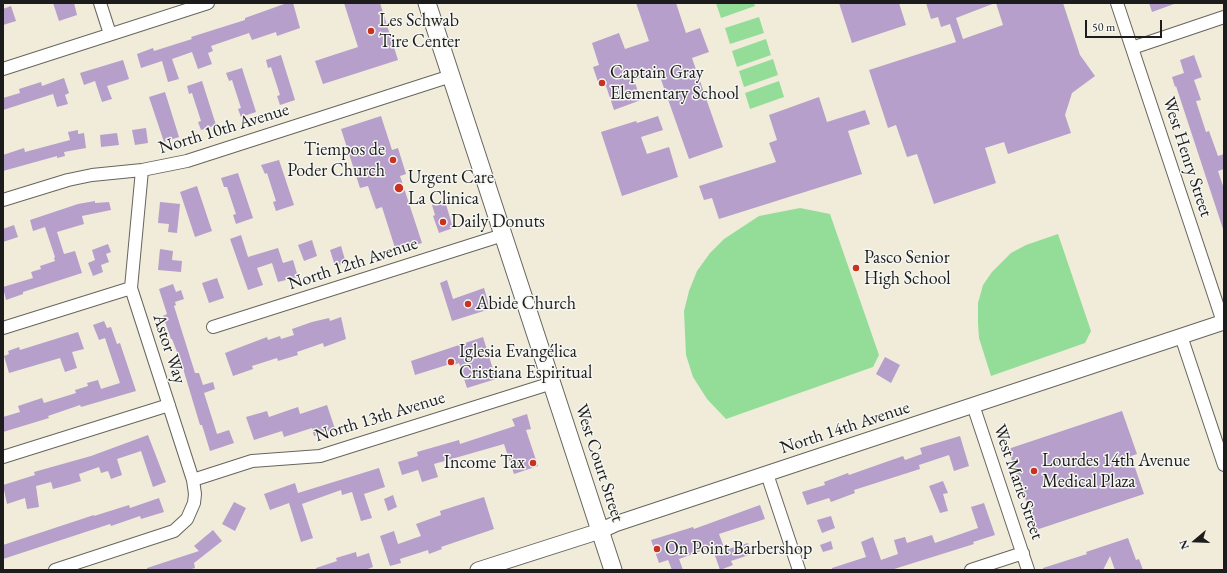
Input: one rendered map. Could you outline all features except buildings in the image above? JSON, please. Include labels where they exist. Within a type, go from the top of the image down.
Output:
[{"type":"main road","name":"West Court Street","points":[[427,3],[613,570]]},
{"type":"street","points":[[100,3],[110,34]]},
{"type":"street","points":[[3,69],[208,3]]},
{"type":"street","name":"West Henry Street","points":[[1117,3],[1224,322]]},
{"type":"street","points":[[1132,48],[1224,17]]},
{"type":"street","name":"North 10th Avenue","points":[[3,200],[68,180],[92,175],[142,170],[187,161],[451,76]]},
{"type":"street","name":"Astor Way","points":[[55,570],[165,534],[176,529],[187,519],[192,511],[196,494],[193,480],[131,288],[142,170]]},
{"type":"street","name":"North 12th Avenue","points":[[213,327],[503,235]]},
{"type":"street","points":[[3,328],[131,288]]},
{"type":"street","name":"North 14th Avenue","points":[[478,570],[600,531],[615,524],[1224,322]]},
{"type":"street","points":[[1181,336],[1224,465]]},
{"type":"street","name":"North 13th Avenue","points":[[193,480],[252,461],[320,456],[552,383]]},
{"type":"street","points":[[3,457],[169,405]]},
{"type":"street","name":"West Marie Street","points":[[973,405],[1028,570]]},
{"type":"street","points":[[767,474],[799,570]]},
{"type":"street","points":[[971,570],[1023,553]]},
{"type":"green space","points":[[716,3],[754,3],[755,6],[721,18]]},
{"type":"green space","points":[[759,17],[764,33],[730,44],[725,28]]},
{"type":"green space","points":[[766,39],[771,55],[737,67],[732,51]]},
{"type":"green space","points":[[773,59],[778,75],[744,87],[739,71]]},
{"type":"green space","points":[[779,81],[784,97],[750,109],[745,93]]},
{"type":"green space","points":[[800,208],[830,214],[879,355],[873,367],[726,419],[707,399],[693,377],[686,355],[684,311],[689,291],[697,271],[710,253],[724,239],[759,216]]},
{"type":"green space","points":[[1058,234],[1091,331],[1085,343],[991,376],[979,338],[978,303],[983,285],[992,272],[1011,253],[1026,245]]},
{"type":"place","name":"Les Schwab Tire Center","points":[[371,31]]},
{"type":"place","name":"Captain Gray Elementary School","points":[[602,83]]},
{"type":"place","name":"Tiempos de Poder Church","points":[[393,160]]},
{"type":"place","name":"Urgent Care La Clinica","points":[[399,188]]},
{"type":"place","name":"Daily Donuts","points":[[443,222]]},
{"type":"place","name":"Pasco Senior High School","points":[[856,268]]},
{"type":"place","name":"Abide Church","points":[[468,304]]},
{"type":"place","name":"Iglesia Evangélica Cristiana Espiritual","points":[[451,362]]},
{"type":"place","name":"Income Tax","points":[[533,463]]},
{"type":"place","name":"Lourdes 14th Avenue Medical Plaza","points":[[1034,471]]},
{"type":"place","name":"On Point Barbershop","points":[[657,549]]}]
